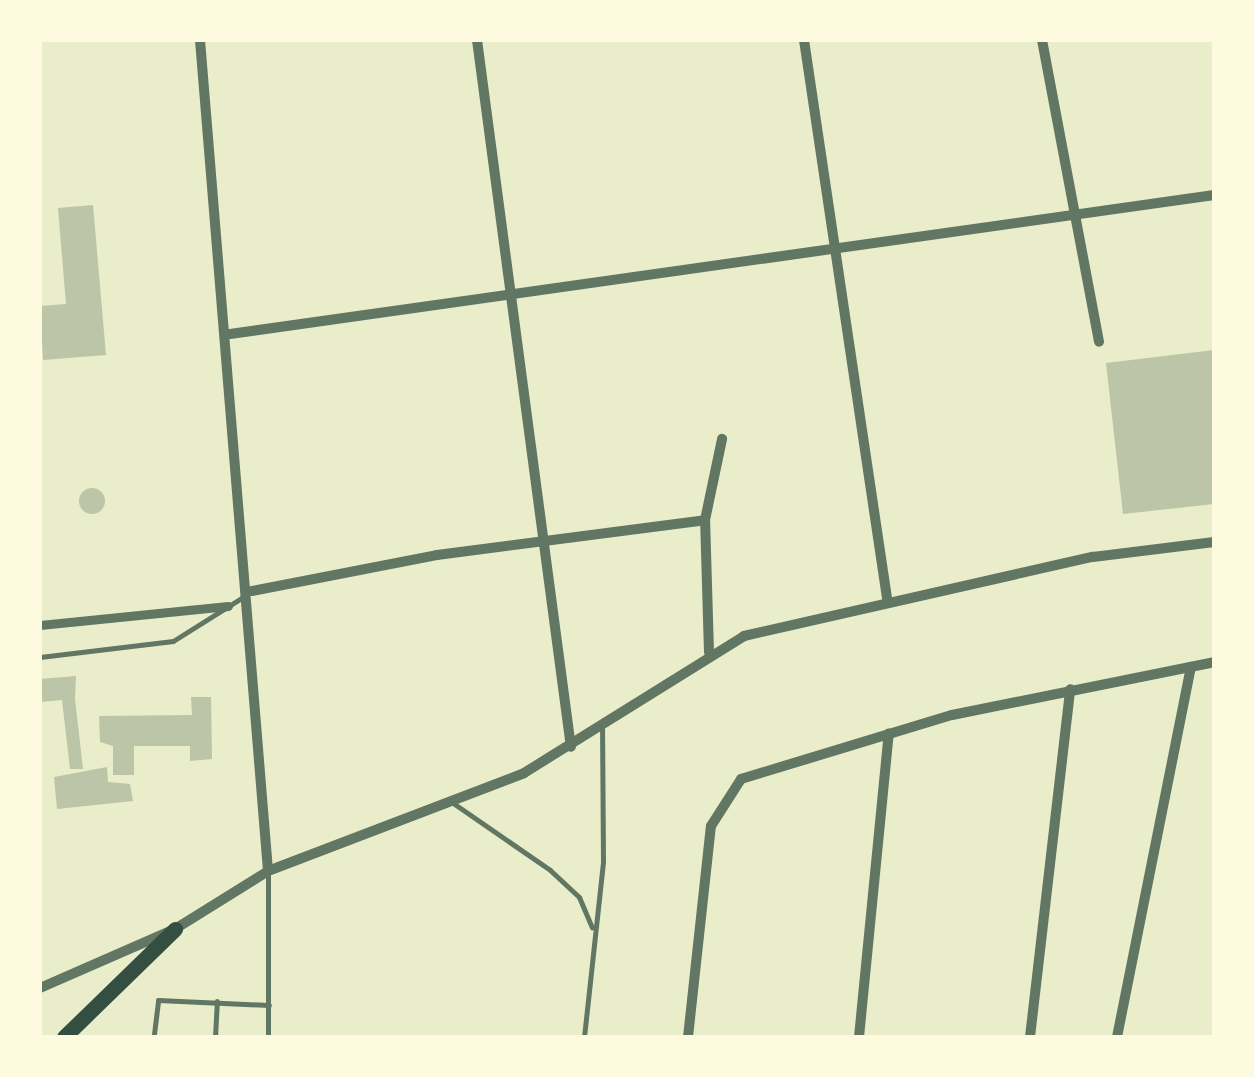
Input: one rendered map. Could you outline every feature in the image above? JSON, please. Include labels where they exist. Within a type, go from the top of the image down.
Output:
[{"type":"main road","points":[[64,1037],[175,929]]},
{"type":"street","points":[[200,40],[252,591],[268,870]]},
{"type":"street","points":[[477,40],[570,747]]},
{"type":"street","points":[[804,40],[887,598]]},
{"type":"street","points":[[1042,40],[1098,342]]},
{"type":"street","points":[[230,334],[834,252],[1214,194]]},
{"type":"street","points":[[709,652],[705,520],[722,439]]},
{"type":"street","points":[[252,591],[542,540],[705,520]]},
{"type":"street","points":[[40,988],[175,929],[268,870],[453,803],[570,747],[709,652],[887,598],[1214,542]]},
{"type":"street","points":[[40,625],[228,606]]},
{"type":"street","points":[[688,1037],[715,808],[741,780],[888,733],[1070,689],[1214,662]]},
{"type":"street","points":[[1117,1037],[1190,667]]},
{"type":"street","points":[[1030,1037],[1070,689]]},
{"type":"street","points":[[859,1037],[888,733]]},
{"type":"lane","points":[[40,657],[173,640],[252,591]]},
{"type":"lane","points":[[584,1037],[602,728]]},
{"type":"lane","points":[[453,803],[560,879],[593,930]]},
{"type":"lane","points":[[268,870],[268,1037]]},
{"type":"lane","points":[[154,1034],[158,1000],[268,1005]]},
{"type":"lane","points":[[215,1037],[216,1001]]},
{"type":"building","points":[[93,205],[106,355],[43,360],[40,306],[66,304],[58,208]]},
{"type":"building","points":[[1214,350],[1214,504],[1123,514],[1106,363]]},
{"type":"building","points":[[92,488],[101,492],[105,501],[101,510],[92,514],[83,510],[79,501],[83,492]]},
{"type":"building","points":[[76,676],[83,769],[70,769],[62,700],[40,702],[40,679]]},
{"type":"building","points":[[191,697],[211,697],[212,759],[190,761],[190,746],[134,746],[134,775],[113,775],[113,746],[100,742],[99,716],[192,715]]},
{"type":"building","points":[[107,767],[108,782],[130,784],[133,801],[57,809],[54,777]]}]
